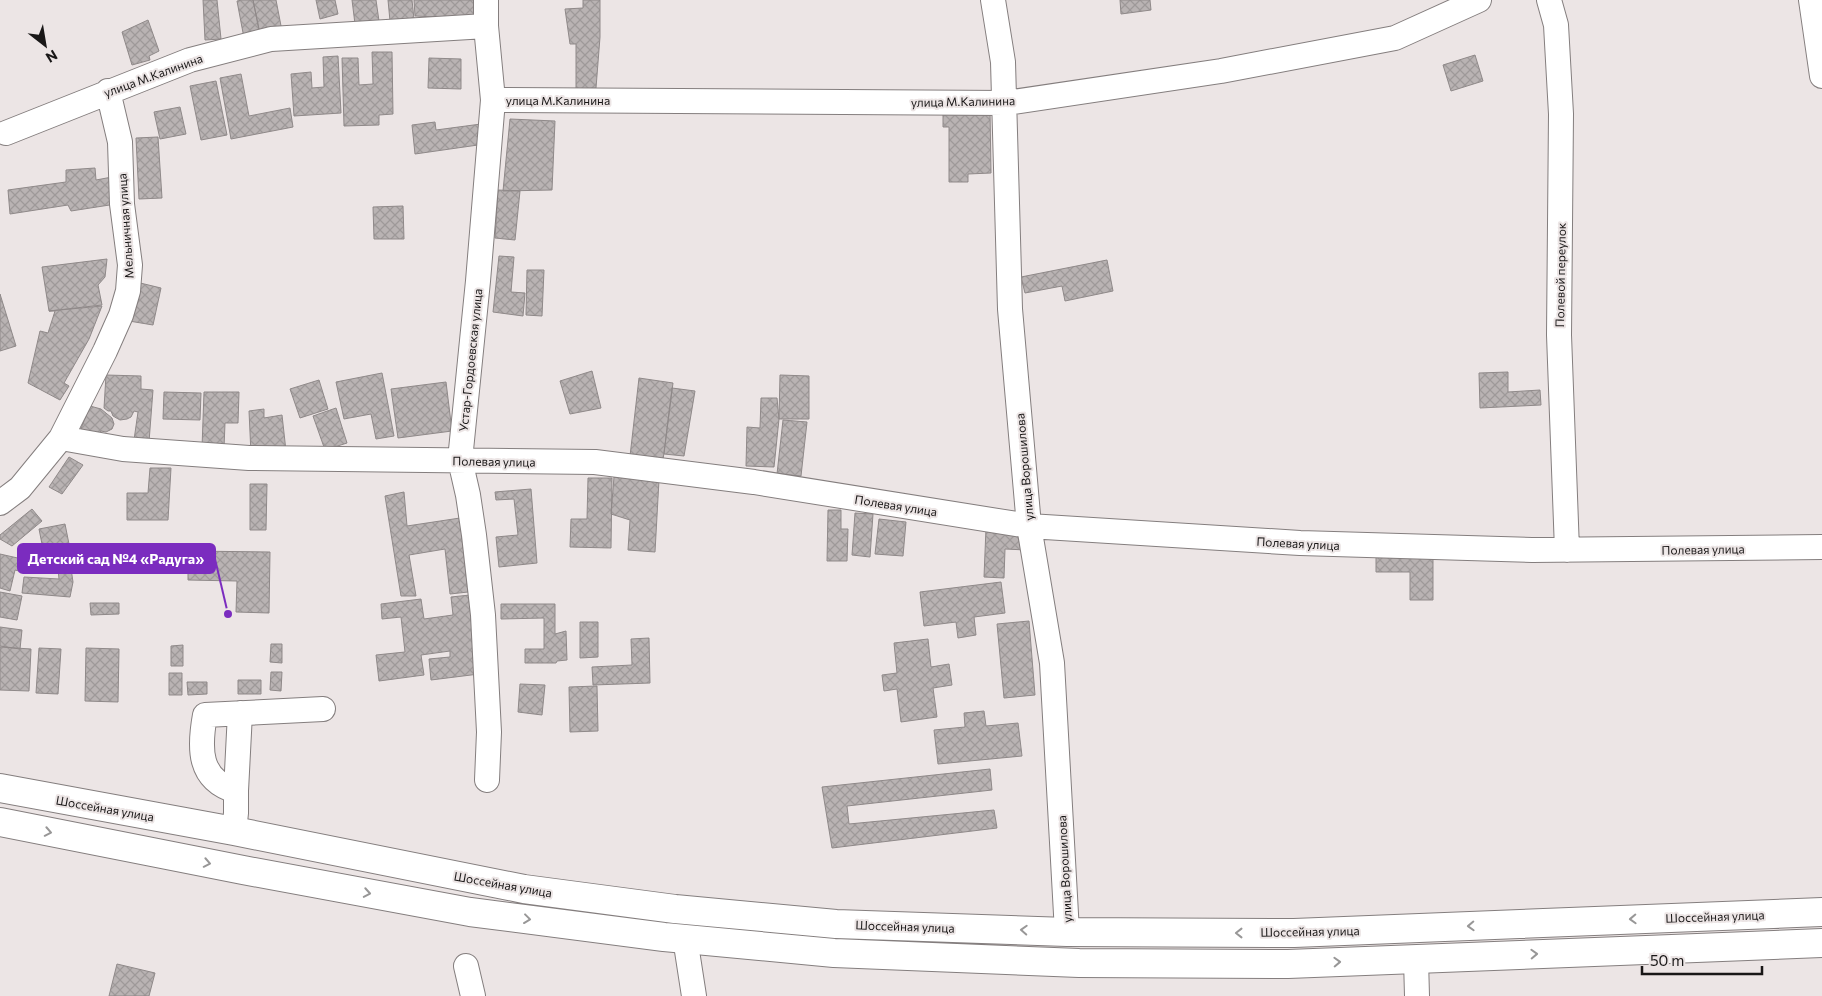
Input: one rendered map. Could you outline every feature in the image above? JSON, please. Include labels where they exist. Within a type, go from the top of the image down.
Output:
[{"type":"main road","name":"Шоссейная улица","points":[[0,788],[234,831],[524,889],[676,908],[836,924],[1067,932],[1294,933],[1822,912]]},
{"type":"main road","points":[[0,822],[242,870],[470,912],[685,938],[834,953],[1079,963],[1288,964],[1822,943]]},
{"type":"street","name":"Устар-Гордоевская улица","points":[[486,0],[486,26],[493,100],[479,271],[460,460],[474,535],[483,616],[489,732],[486,780]]},
{"type":"street","name":"улица Ворошилова","points":[[993,0],[1003,62],[1006,103],[1010,310],[1029,526],[1052,664],[1067,932]]},
{"type":"street","name":"улица М.Калинина","points":[[493,100],[1006,103],[1220,71],[1395,38],[1479,0]]},
{"type":"street","name":"Полевой переулок","points":[[1550,0],[1556,25],[1561,114],[1559,335],[1567,550]]},
{"type":"street","points":[[1811,0],[1822,76]]},
{"type":"street","name":"улица М.Калинина","points":[[6,133],[190,60],[271,39],[486,26]]},
{"type":"street","name":"Мельничная улица","points":[[61,438],[105,351],[121,315],[128,291],[130,265],[122,204],[120,142],[108,91]]},
{"type":"street","name":"Полевая улица","points":[[61,438],[123,450],[249,458],[595,462],[754,482],[1029,526],[1300,543],[1567,550],[1822,547]]},
{"type":"street","points":[[0,503],[20,488],[61,438]]},
{"type":"street","points":[[236,791],[221,785],[205,767],[202,749],[205,715],[324,709]]},
{"type":"street","points":[[234,831],[240,714]]},
{"type":"street","points":[[685,938],[694,996]]},
{"type":"street","points":[[1416,959],[1417,996]]},
{"type":"street","points":[[466,966],[473,996]]},
{"type":"building","points":[[203,0],[217,0],[221,39],[205,40]]},
{"type":"building","points":[[253,0],[260,34],[244,38],[237,1]]},
{"type":"building","points":[[253,0],[276,0],[282,31],[260,35]]},
{"type":"building","points":[[316,0],[335,0],[338,14],[320,19]]},
{"type":"building","points":[[352,0],[376,0],[379,21],[355,24]]},
{"type":"building","points":[[388,0],[412,0],[414,19],[390,21]]},
{"type":"building","points":[[414,0],[479,0],[477,19],[415,16]]},
{"type":"building","points":[[583,0],[600,0],[600,37],[596,88],[576,89],[576,44],[570,44],[565,9],[583,8]]},
{"type":"building","points":[[1120,0],[1150,0],[1151,10],[1121,14]]},
{"type":"building","points":[[148,20],[159,51],[149,56],[150,60],[132,65],[122,32]]},
{"type":"building","points":[[372,52],[392,52],[393,114],[379,115],[379,125],[344,126],[342,58],[358,58],[359,85],[373,84]]},
{"type":"building","points":[[1475,55],[1483,81],[1451,91],[1443,65]]},
{"type":"building","points":[[338,56],[341,113],[294,116],[291,74],[311,72],[312,88],[324,87],[323,57]]},
{"type":"building","points":[[429,58],[461,59],[461,89],[428,88]]},
{"type":"building","points":[[241,74],[249,116],[290,108],[293,127],[231,139],[220,78]]},
{"type":"building","points":[[216,81],[227,135],[201,140],[190,86]]},
{"type":"building","points":[[180,107],[186,134],[160,139],[154,112]]},
{"type":"building","points":[[990,111],[991,173],[968,174],[968,182],[949,182],[949,127],[943,127],[943,112]]},
{"type":"building","points":[[510,119],[555,121],[552,190],[503,191]]},
{"type":"building","points":[[435,122],[436,130],[481,124],[478,145],[415,154],[412,125]]},
{"type":"building","points":[[158,137],[162,198],[139,199],[136,138]]},
{"type":"building","points":[[95,168],[96,180],[112,177],[116,204],[71,211],[68,205],[10,214],[8,190],[66,182],[66,170]]},
{"type":"building","points":[[498,190],[520,191],[515,240],[495,238]]},
{"type":"building","points":[[403,206],[404,239],[374,239],[373,207]]},
{"type":"building","points":[[499,256],[514,257],[511,292],[525,293],[523,316],[493,312]]},
{"type":"building","points":[[107,259],[105,277],[98,285],[102,305],[49,311],[42,267]]},
{"type":"building","points":[[1107,260],[1113,291],[1065,301],[1062,286],[1025,293],[1021,277]]},
{"type":"building","points":[[527,270],[544,270],[542,316],[526,315]]},
{"type":"building","points":[[136,282],[161,288],[153,325],[129,321]]},
{"type":"building","points":[[0,294],[16,346],[0,351]]},
{"type":"building","points":[[102,306],[89,339],[64,383],[69,386],[60,400],[28,383],[40,331],[48,333],[55,311],[49,311]]},
{"type":"building","points":[[592,371],[601,408],[570,414],[560,381]]},
{"type":"building","points":[[1508,372],[1508,392],[1540,390],[1541,405],[1480,408],[1479,373]]},
{"type":"building","points":[[382,373],[394,436],[376,439],[371,414],[344,419],[336,382]]},
{"type":"building","points":[[106,375],[141,376],[141,389],[153,390],[149,442],[134,440],[138,412],[134,411],[131,417],[120,420],[113,416],[111,411],[104,408]]},
{"type":"building","points":[[780,375],[809,376],[809,419],[779,419]]},
{"type":"building","points":[[639,378],[673,383],[663,460],[630,456]]},
{"type":"building","points":[[319,380],[328,409],[300,418],[290,389]]},
{"type":"building","points":[[446,382],[452,431],[398,438],[391,389]]},
{"type":"building","points":[[672,388],[695,391],[684,456],[664,454]]},
{"type":"building","points":[[164,392],[201,393],[200,420],[163,419]]},
{"type":"building","points":[[204,392],[239,392],[238,423],[225,423],[224,448],[202,448]]},
{"type":"building","points":[[761,398],[777,398],[779,419],[774,467],[746,466],[747,427],[760,428]]},
{"type":"building","points":[[90,406],[101,409],[112,418],[114,424],[112,429],[106,432],[101,431],[98,435],[80,431]]},
{"type":"building","points":[[336,408],[347,443],[325,450],[313,416]]},
{"type":"building","points":[[264,409],[264,418],[282,415],[286,451],[251,454],[249,411]]},
{"type":"building","points":[[783,420],[807,422],[801,476],[777,474]]},
{"type":"building","points":[[69,457],[83,465],[62,494],[49,487]]},
{"type":"building","points":[[150,468],[171,468],[168,520],[127,520],[127,493],[148,493]]},
{"type":"building","points":[[614,477],[659,480],[655,552],[628,550],[630,520],[611,514]]},
{"type":"building","points":[[588,478],[612,478],[611,548],[570,547],[571,519],[587,519]]},
{"type":"building","points":[[250,484],[267,484],[266,530],[250,530]]},
{"type":"building","points":[[531,489],[537,563],[499,567],[496,537],[518,535],[514,499],[496,500],[495,492]]},
{"type":"building","points":[[404,492],[407,526],[460,518],[468,592],[450,594],[445,549],[409,555],[416,596],[401,596],[385,496]]},
{"type":"building","points":[[32,509],[42,521],[12,546],[0,539],[0,535]]},
{"type":"building","points":[[828,510],[841,510],[841,529],[848,529],[847,561],[827,561]]},
{"type":"building","points":[[855,513],[873,514],[870,557],[852,555]]},
{"type":"building","points":[[879,519],[906,522],[903,556],[875,554]]},
{"type":"building","points":[[65,524],[71,554],[45,559],[39,529]]},
{"type":"building","points":[[986,528],[1027,529],[1026,550],[1005,549],[1004,578],[984,577]]},
{"type":"building","points":[[1376,549],[1433,549],[1433,600],[1410,600],[1410,572],[1376,572]]},
{"type":"building","points":[[188,551],[270,552],[269,613],[236,612],[237,581],[188,580]]},
{"type":"building","points":[[0,554],[22,559],[19,571],[15,570],[10,591],[0,588]]},
{"type":"building","points":[[69,555],[73,582],[70,597],[22,593],[24,577],[59,579],[57,558]]},
{"type":"building","points":[[1001,582],[1005,613],[974,617],[976,635],[958,638],[956,622],[924,626],[920,592]]},
{"type":"building","points":[[0,592],[22,596],[17,620],[0,617]]},
{"type":"building","points":[[470,595],[479,674],[431,680],[429,659],[450,657],[450,651],[421,655],[424,675],[379,681],[376,655],[405,652],[401,617],[382,619],[381,604],[421,599],[424,619],[453,615],[451,597]]},
{"type":"building","points":[[90,603],[119,603],[119,614],[91,615]]},
{"type":"building","points":[[501,604],[555,604],[555,634],[566,631],[567,660],[557,661],[556,663],[525,663],[525,649],[544,649],[544,618],[501,619]]},
{"type":"building","points":[[1029,621],[1035,695],[1004,698],[997,624]]},
{"type":"building","points":[[580,622],[598,622],[598,657],[580,658]]},
{"type":"building","points":[[0,627],[22,630],[20,649],[0,646]]},
{"type":"building","points":[[649,638],[650,683],[593,685],[592,667],[632,665],[631,639]]},
{"type":"building","points":[[928,639],[931,667],[949,664],[952,685],[933,688],[937,717],[901,722],[897,689],[884,691],[882,675],[897,673],[894,643]]},
{"type":"building","points":[[271,644],[282,644],[282,663],[270,662]]},
{"type":"building","points":[[183,645],[183,666],[171,666],[171,646]]},
{"type":"building","points":[[0,647],[31,649],[29,691],[0,690]]},
{"type":"building","points":[[39,648],[61,649],[58,694],[36,693]]},
{"type":"building","points":[[86,648],[119,649],[118,702],[85,701]]},
{"type":"building","points":[[271,672],[282,672],[281,691],[270,690]]},
{"type":"building","points":[[169,673],[182,673],[182,695],[169,695]]},
{"type":"building","points":[[238,680],[261,680],[261,694],[238,694]]},
{"type":"building","points":[[187,682],[207,682],[207,694],[188,695]]},
{"type":"building","points":[[520,684],[545,685],[542,715],[518,712]]},
{"type":"building","points":[[597,686],[598,731],[570,732],[569,687]]},
{"type":"building","points":[[984,711],[986,726],[1018,723],[1022,756],[938,764],[934,730],[965,727],[964,713]]},
{"type":"building","points":[[990,769],[992,790],[847,806],[849,824],[994,810],[997,828],[832,848],[822,787]]},
{"type":"building","points":[[117,964],[155,973],[149,996],[109,996]]},
{"type":"place","name":"Детский сад №4 «Радуга»","points":[[228,614]]}]
